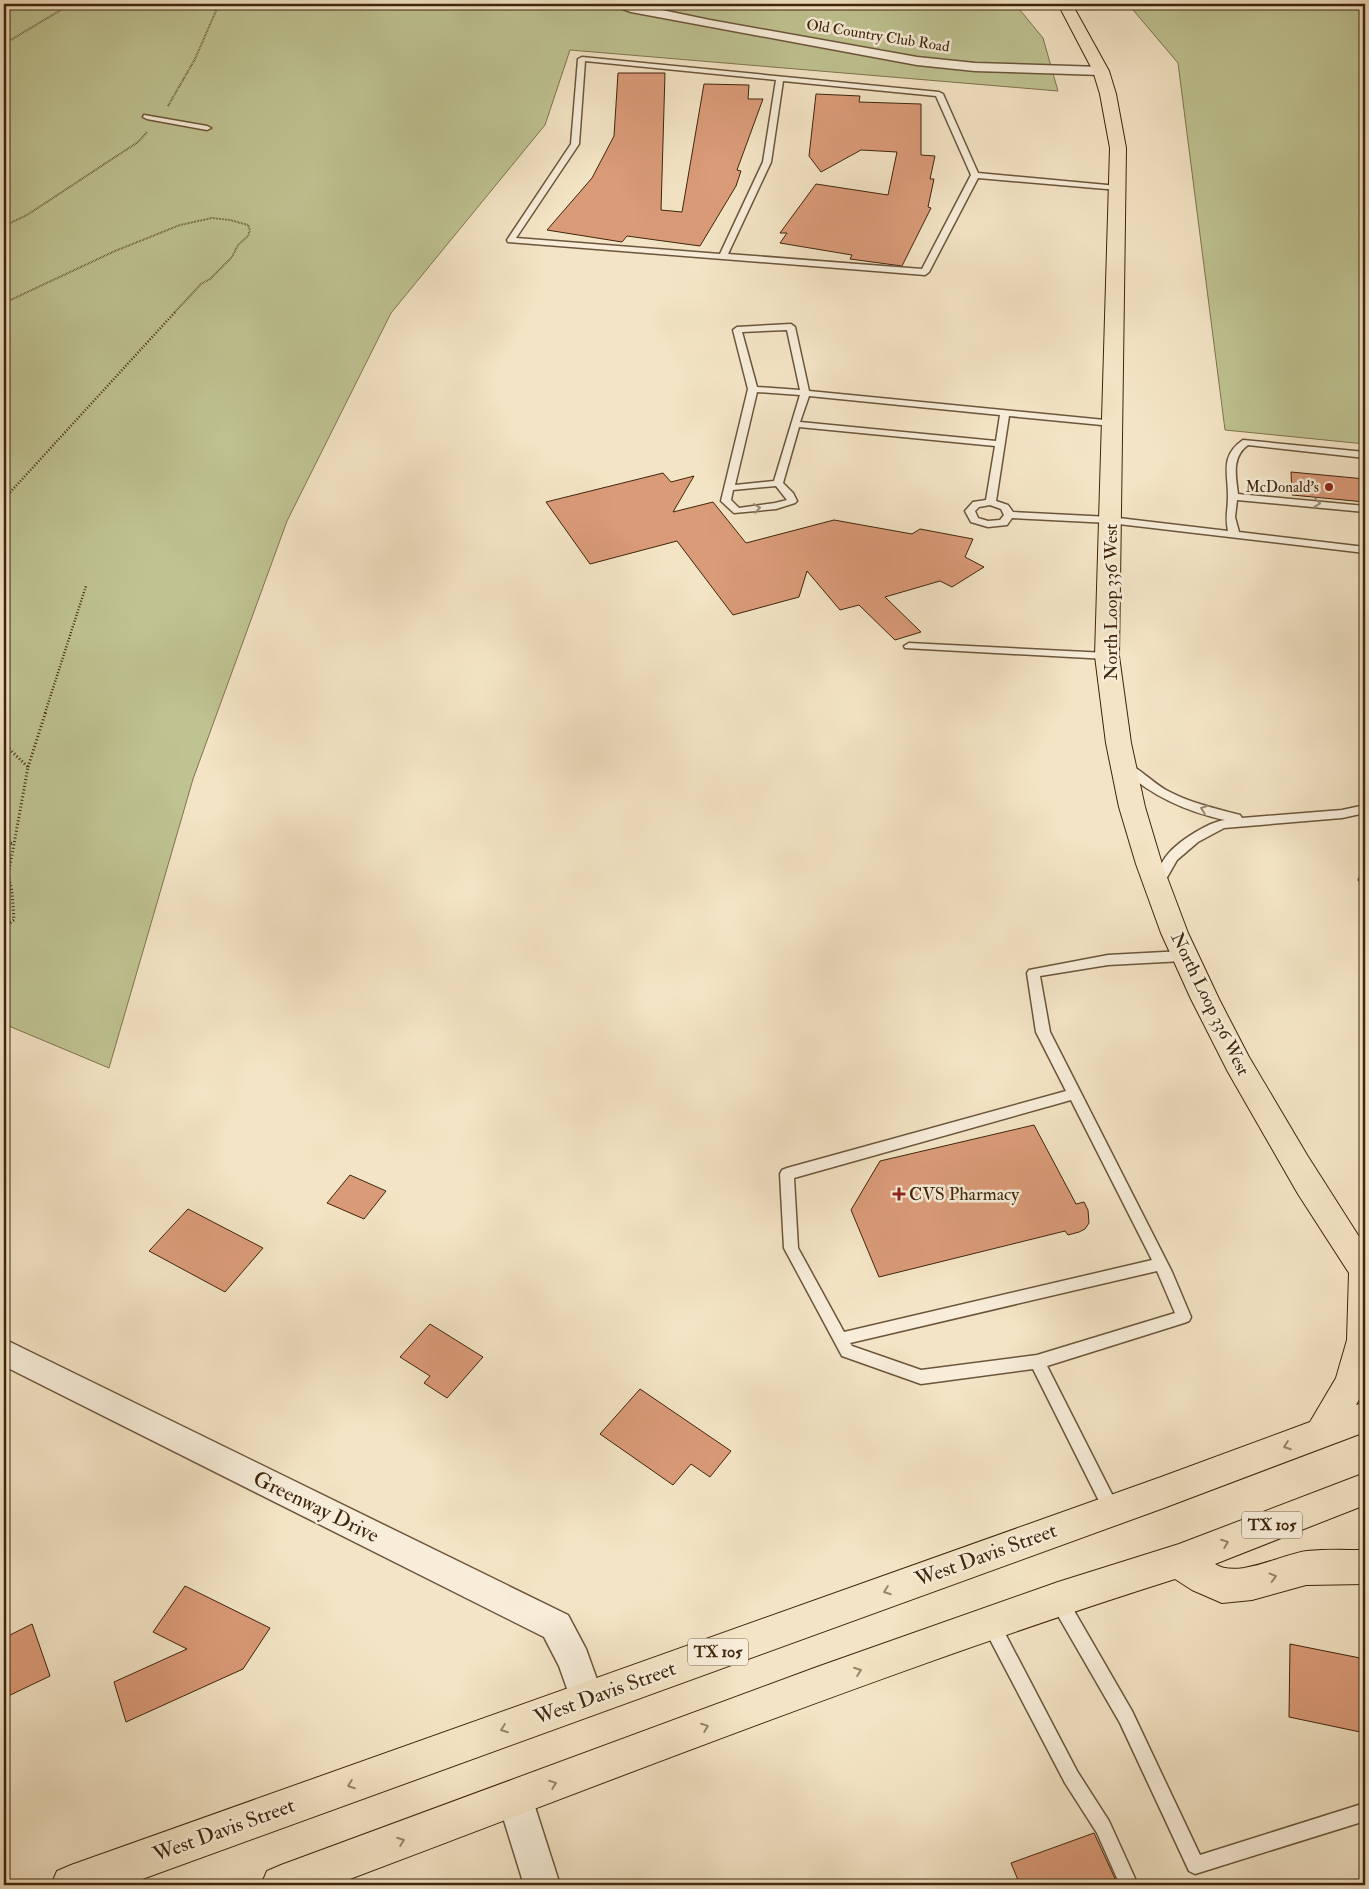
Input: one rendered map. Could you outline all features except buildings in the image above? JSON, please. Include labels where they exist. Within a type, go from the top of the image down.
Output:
[{"type":"main road","name":"North Loop 336 West","points":[[1065,4],[1101,71],[1108,94],[1118,148],[1107,656],[1123,762],[1138,827],[1157,885],[1184,956],[1219,1030],[1327,1216],[1365,1271]]},
{"type":"main road","points":[[1327,1216],[1365,1240]]},
{"type":"main road","points":[[1322,1433],[1352,1382],[1363,1340],[1365,1271]]},
{"type":"main road","name":"West Davis Street","points":[[71,1885],[1365,1417]]},
{"type":"main road","name":"TX 105","points":[[281,1885],[817,1685],[1058,1599],[1179,1561],[1365,1489]]},
{"type":"main road","points":[[1179,1561],[1205,1578],[1222,1586],[1252,1583],[1306,1568],[1365,1567]]},
{"type":"street","name":"Old Country Club Road","points":[[623,4],[631,8],[710,24],[917,61],[975,67],[1101,71]]},
{"type":"street","name":"Greenway Drive","points":[[4,1352],[556,1626],[574,1661],[587,1699]]},
{"type":"street","points":[[515,1798],[542,1885]]},
{"type":"lane","points":[[582,59],[939,94],[975,175],[925,272],[511,240],[575,144],[582,59]]},
{"type":"lane","points":[[724,256],[767,162],[780,78]]},
{"type":"lane","points":[[147,117],[207,128]]},
{"type":"lane","points":[[975,175],[1118,188]]},
{"type":"lane","points":[[791,327],[805,393],[778,483],[790,495],[792,501],[776,506],[737,511],[726,501],[753,389],[737,330],[791,327]]},
{"type":"lane","points":[[753,389],[1112,423]]},
{"type":"lane","points":[[991,502],[1005,413]]},
{"type":"lane","points":[[795,424],[1000,444]]},
{"type":"lane","points":[[1234,534],[1230,517],[1233,497],[1230,469],[1236,449],[1246,442],[1365,455]]},
{"type":"lane","points":[[729,488],[778,483]]},
{"type":"lane","points":[[1233,497],[1365,508]]},
{"type":"lane","points":[[991,502],[1005,507],[1009,515],[1002,523],[988,524],[974,520],[970,511],[976,504],[991,502]]},
{"type":"lane","points":[[1009,515],[1110,520],[1365,550]]},
{"type":"lane","points":[[909,646],[1107,656]]},
{"type":"lane","points":[[1123,762],[1138,778],[1180,801],[1221,815],[1251,820]]},
{"type":"lane","points":[[1157,885],[1172,857],[1194,838],[1222,824],[1251,820],[1342,814],[1365,809]]},
{"type":"lane","points":[[1075,1094],[787,1174],[791,1248],[846,1351],[921,1377],[1037,1362],[1184,1317],[1161,1264],[1075,1094],[1043,1032],[1033,973],[1108,960],[1184,956]]},
{"type":"lane","points":[[840,1339],[1161,1264]]},
{"type":"lane","points":[[1037,1362],[1112,1510]]},
{"type":"lane","points":[[1058,1599],[1126,1717],[1195,1865],[1365,1812]]},
{"type":"lane","points":[[991,1624],[1071,1777],[1102,1827],[1129,1885]]},
{"type":"path","points":[[4,44],[71,4]]},
{"type":"path","points":[[4,226],[27,214],[138,142],[160,120],[195,59],[219,4]]},
{"type":"path","points":[[4,302],[115,251],[134,245],[186,222],[202,218],[232,221],[248,225],[250,230],[248,236],[238,245],[232,256],[210,279],[201,284],[4,499]]},
{"type":"path","points":[[4,375],[9,379],[4,387]]},
{"type":"path","points":[[4,927],[14,920],[8,875],[28,767],[86,586]]},
{"type":"path","points":[[4,744],[28,767]]},
{"type":"path","points":[[4,842],[14,844]]},
{"type":"path","points":[[4,897],[10,880]]},
{"type":"green space","points":[[4,4],[1015,4],[1043,38],[1058,91],[570,50],[545,125],[391,313],[287,521],[193,779],[109,1068],[4,1024]]},
{"type":"green space","points":[[1128,4],[1365,4],[1365,444],[1225,430],[1178,63]]},
{"type":"place","name":"McDonald's","points":[[1329,487]]},
{"type":"place","name":"CVS Pharmacy","points":[[899,1194]]}]
